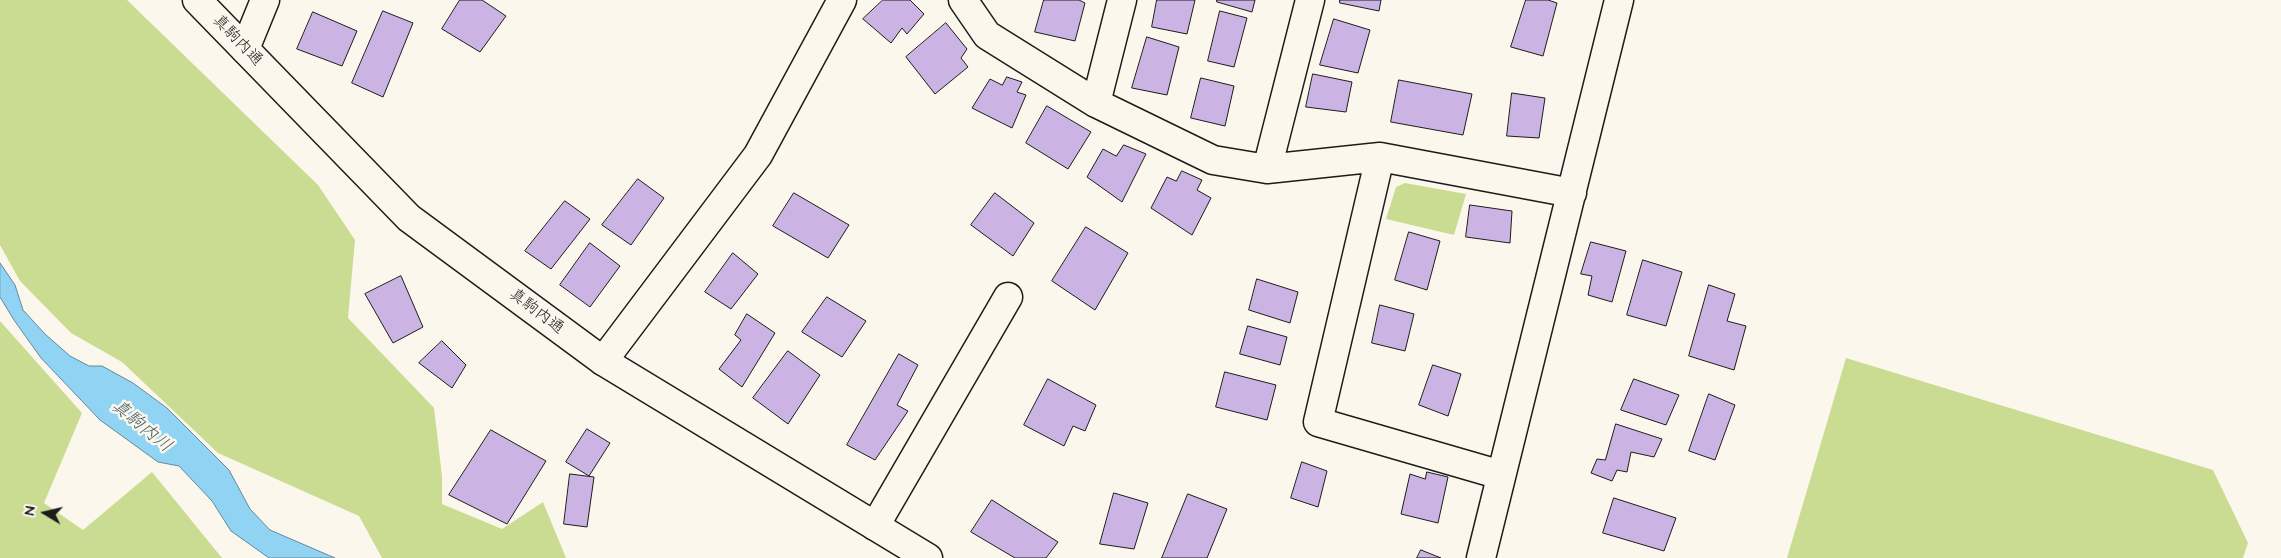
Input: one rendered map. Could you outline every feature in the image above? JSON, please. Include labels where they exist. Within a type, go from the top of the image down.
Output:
[{"type":"main road","name":"真駒内通","points":[[197,0],[409,218],[603,362],[928,558]]},
{"type":"main road","points":[[245,49],[264,0]]},
{"type":"main road","points":[[603,362],[758,155],[842,0]]},
{"type":"main road","points":[[964,0],[987,35],[1096,103],[1214,160],[1267,169],[1380,158],[1572,192]]},
{"type":"main road","points":[[1096,103],[1122,0]]},
{"type":"main road","points":[[1267,169],[1310,0]]},
{"type":"main road","points":[[1481,558],[1619,0]]},
{"type":"main road","points":[[1380,158],[1318,422],[1500,475]]},
{"type":"main road","points":[[875,526],[1008,296]]},
{"type":"green space","points":[[0,0],[127,0],[318,185],[355,240],[348,318],[434,408],[442,476],[442,504],[502,529],[543,502],[566,558],[382,558],[359,516],[218,453],[122,362],[71,333],[20,281],[0,245]]},
{"type":"green space","points":[[1405,183],[1466,194],[1454,235],[1386,219],[1396,187]]},
{"type":"green space","points":[[0,321],[82,413],[44,503],[83,530],[152,472],[222,558],[0,558]]},
{"type":"green space","points":[[1846,358],[2213,470],[2248,543],[2243,558],[1787,558]]},
{"type":"water","name":"真駒内川","points":[[0,263],[15,285],[23,310],[45,334],[70,356],[89,366],[102,366],[133,383],[167,408],[229,470],[250,509],[270,530],[335,558],[269,558],[231,531],[212,501],[179,466],[158,462],[100,420],[41,358],[14,320],[0,297]]},
{"type":"building","points":[[460,0],[482,0],[506,16],[480,52],[442,29]]},
{"type":"building","points":[[883,0],[910,0],[924,14],[907,34],[902,28],[891,43],[863,19]]},
{"type":"building","points":[[1044,0],[1079,0],[1085,3],[1075,41],[1035,32]]},
{"type":"building","points":[[1157,0],[1195,0],[1187,34],[1152,27]]},
{"type":"building","points":[[1217,0],[1255,0],[1252,12],[1217,2]]},
{"type":"building","points":[[1340,0],[1381,0],[1379,11],[1340,3]]},
{"type":"building","points":[[1526,0],[1548,0],[1557,3],[1543,56],[1511,47]]},
{"type":"building","points":[[383,11],[413,23],[383,97],[352,83]]},
{"type":"building","points":[[1220,11],[1247,18],[1234,67],[1208,61]]},
{"type":"building","points":[[313,12],[357,31],[342,66],[297,49]]},
{"type":"building","points":[[1334,19],[1370,30],[1358,73],[1320,65]]},
{"type":"building","points":[[946,23],[967,49],[961,58],[968,67],[935,94],[906,57]]},
{"type":"building","points":[[1147,37],[1179,47],[1167,95],[1132,88]]},
{"type":"building","points":[[1313,74],[1352,82],[1346,112],[1306,107]]},
{"type":"building","points":[[1007,77],[1022,82],[1017,92],[1026,95],[1012,128],[972,108],[990,79],[1002,85]]},
{"type":"building","points":[[1201,78],[1234,86],[1225,126],[1191,118]]},
{"type":"building","points":[[1399,80],[1472,94],[1463,135],[1391,122]]},
{"type":"building","points":[[1512,93],[1545,98],[1539,138],[1507,136]]},
{"type":"building","points":[[1047,106],[1091,132],[1068,169],[1026,143]]},
{"type":"building","points":[[1124,145],[1146,154],[1122,202],[1087,177],[1103,149],[1116,156]]},
{"type":"building","points":[[1182,171],[1202,180],[1197,190],[1211,198],[1192,235],[1151,208],[1167,177],[1176,181]]},
{"type":"building","points":[[638,179],[664,198],[631,245],[602,225]]},
{"type":"building","points":[[794,193],[849,225],[828,258],[773,226]]},
{"type":"building","points":[[995,193],[1034,223],[1013,256],[971,225]]},
{"type":"building","points":[[565,201],[590,219],[551,269],[525,251]]},
{"type":"building","points":[[1470,205],[1512,211],[1510,243],[1466,237]]},
{"type":"building","points":[[1086,227],[1128,253],[1095,310],[1052,281]]},
{"type":"building","points":[[1409,232],[1440,241],[1427,290],[1395,280]]},
{"type":"building","points":[[1591,242],[1626,251],[1612,302],[1588,295],[1592,276],[1581,274]]},
{"type":"building","points":[[590,243],[620,266],[590,307],[560,285]]},
{"type":"building","points":[[733,253],[758,274],[731,309],[705,292]]},
{"type":"building","points":[[1643,260],[1682,272],[1666,326],[1627,315]]},
{"type":"building","points":[[401,276],[423,327],[393,343],[365,294]]},
{"type":"building","points":[[1257,279],[1298,292],[1290,323],[1249,310]]},
{"type":"building","points":[[1709,285],[1735,294],[1727,321],[1746,326],[1734,370],[1689,356]]},
{"type":"building","points":[[827,297],[866,321],[842,357],[802,332]]},
{"type":"building","points":[[1380,305],[1414,314],[1405,351],[1372,343]]},
{"type":"building","points":[[747,314],[775,333],[742,387],[719,369],[741,340],[735,335]]},
{"type":"building","points":[[1248,326],[1287,337],[1280,365],[1240,354]]},
{"type":"building","points":[[442,341],[466,365],[452,388],[419,363]]},
{"type":"building","points":[[788,351],[820,375],[788,424],[753,398]]},
{"type":"building","points":[[899,354],[918,365],[897,405],[908,411],[875,460],[847,445]]},
{"type":"building","points":[[1433,365],[1461,374],[1448,416],[1419,405]]},
{"type":"building","points":[[1225,372],[1276,385],[1267,420],[1216,407]]},
{"type":"building","points":[[1048,379],[1096,405],[1085,431],[1073,426],[1064,446],[1024,425]]},
{"type":"building","points":[[1634,379],[1679,395],[1666,425],[1621,410]]},
{"type":"building","points":[[1709,394],[1735,405],[1715,460],[1689,451]]},
{"type":"building","points":[[1616,424],[1662,439],[1654,457],[1631,452],[1627,472],[1617,470],[1612,481],[1591,473],[1597,459],[1605,460]]},
{"type":"building","points":[[587,429],[610,443],[589,476],[566,462]]},
{"type":"building","points":[[491,430],[546,461],[507,524],[449,495]]},
{"type":"building","points":[[1302,462],[1327,471],[1318,507],[1291,498]]},
{"type":"building","points":[[1427,472],[1448,477],[1438,523],[1401,514],[1410,474],[1425,479]]},
{"type":"building","points":[[570,474],[594,477],[587,527],[564,524]]},
{"type":"building","points":[[1114,493],[1148,503],[1134,549],[1100,544]]},
{"type":"building","points":[[1188,494],[1227,509],[1207,558],[1162,558]]},
{"type":"building","points":[[1614,498],[1676,518],[1664,551],[1603,533]]},
{"type":"building","points":[[992,500],[1058,542],[1046,558],[1015,558],[971,532]]},
{"type":"building","points":[[1421,550],[1441,558],[1417,558]]}]
